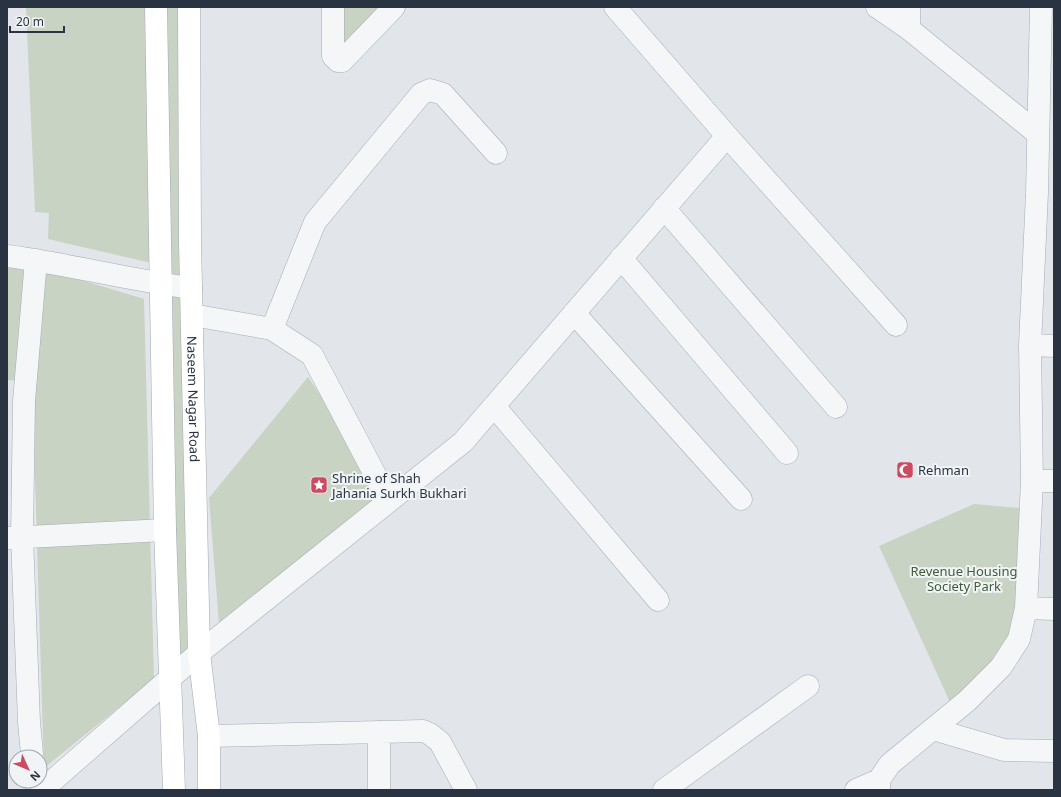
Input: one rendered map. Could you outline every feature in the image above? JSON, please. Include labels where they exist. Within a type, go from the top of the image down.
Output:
[{"type":"main road","points":[[156,7],[165,530],[174,790]]},
{"type":"main road","name":"Naseem Nagar Road","points":[[189,7],[191,288],[199,653],[208,736],[209,790]]},
{"type":"street","points":[[333,7],[332,56],[338,61],[342,61],[394,7]]},
{"type":"street","points":[[615,7],[727,136],[896,325]]},
{"type":"street","points":[[877,7],[909,29],[1038,133]]},
{"type":"street","points":[[909,29],[910,7]]},
{"type":"street","points":[[856,790],[879,785],[890,764],[967,701],[1001,667],[1019,639],[1026,608],[1032,481],[1030,345],[1045,212],[1038,133],[1046,100],[1041,7]]},
{"type":"street","points":[[272,329],[315,222],[421,94],[430,90],[443,94],[496,153]]},
{"type":"street","points":[[42,790],[199,653],[463,442],[727,136]]},
{"type":"street","points":[[664,208],[836,407]]},
{"type":"street","points":[[7,256],[36,260],[160,284],[191,288]]},
{"type":"street","points":[[621,258],[787,452]]},
{"type":"street","points":[[32,749],[14,538],[36,260]]},
{"type":"street","points":[[574,313],[741,499]]},
{"type":"street","points":[[192,314],[272,329],[312,355],[389,501]]},
{"type":"street","points":[[1030,345],[1054,346]]},
{"type":"street","points":[[494,406],[658,600]]},
{"type":"street","points":[[1032,481],[1054,481]]},
{"type":"street","points":[[14,538],[165,530]]},
{"type":"street","points":[[1026,608],[1054,609]]},
{"type":"street","points":[[664,790],[808,686]]},
{"type":"street","points":[[933,729],[1004,750],[1054,751]]},
{"type":"street","points":[[208,736],[423,731],[430,734],[440,742],[466,790]]},
{"type":"street","points":[[379,732],[379,790]]},
{"type":"green space","points":[[26,7],[190,7],[199,653],[170,677],[160,265],[48,239],[49,213],[35,212]]},
{"type":"green space","points":[[331,7],[394,7],[342,61]]},
{"type":"green space","points":[[7,264],[45,269],[144,299],[154,679],[48,765],[48,749],[43,749],[32,382],[7,380]]},
{"type":"green space","points":[[308,377],[391,499],[220,636],[209,498]]},
{"type":"green space","name":"Revenue Housing Society Park","points":[[974,504],[1030,509],[1019,639],[954,711],[879,546]]},
{"type":"place","name":"Rehman","points":[[905,470]]},
{"type":"place","name":"Shrine of Shah Jahania Surkh Bukhari","points":[[319,485]]}]
